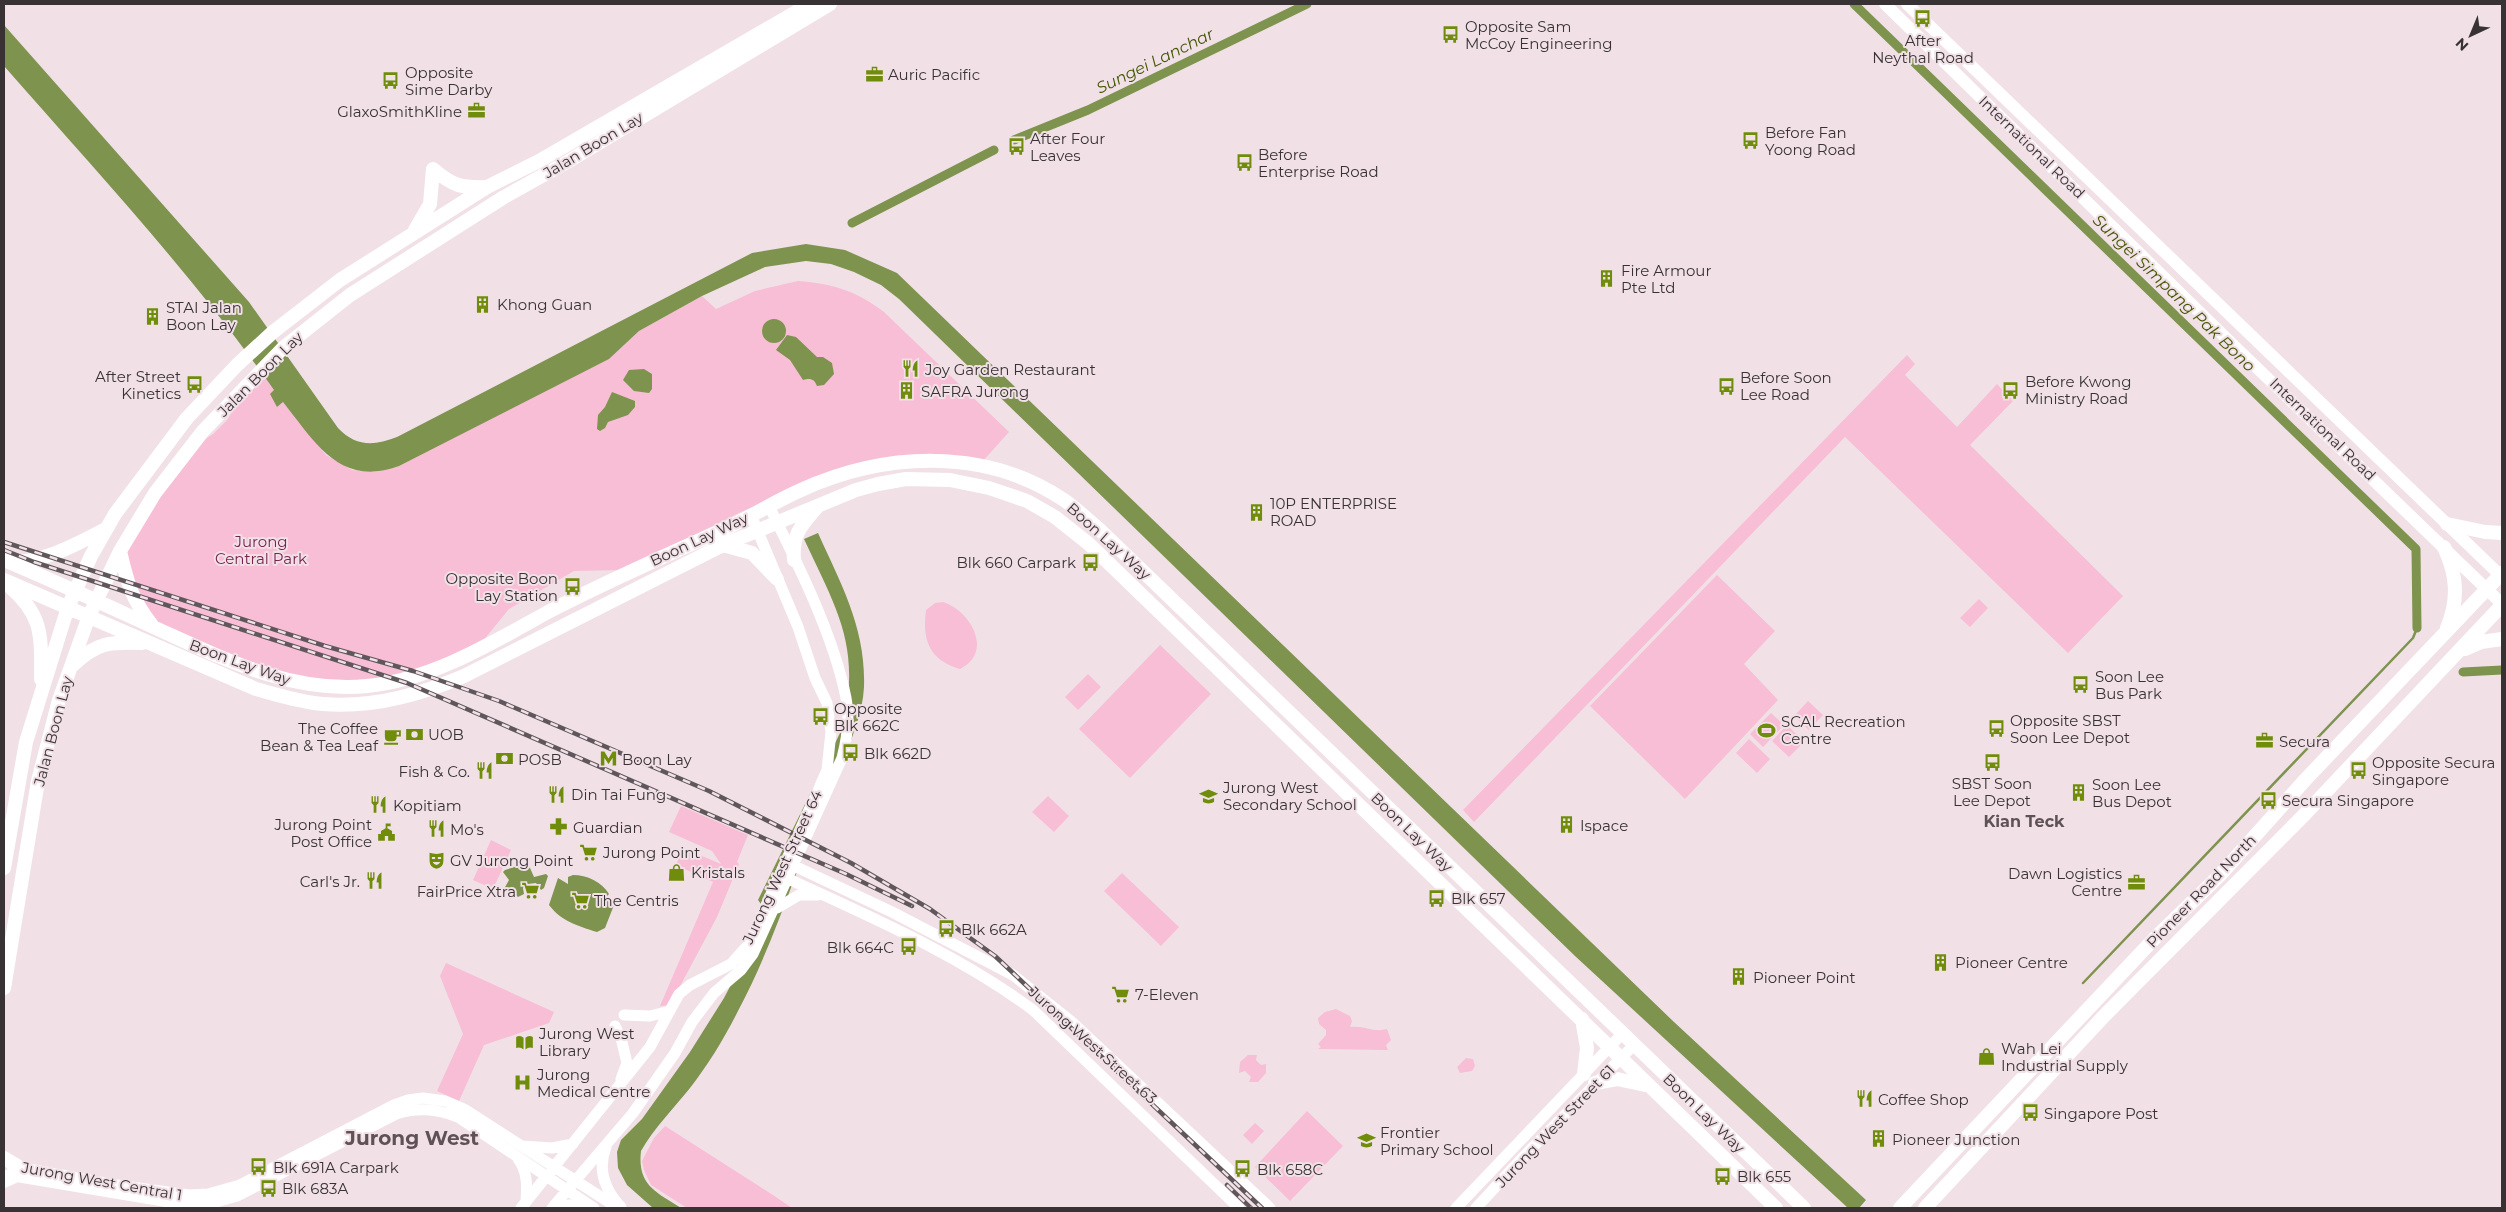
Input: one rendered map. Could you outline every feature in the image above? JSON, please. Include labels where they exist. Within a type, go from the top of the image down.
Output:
[{"type":"main road","name":"Jalan Boon Lay","points":[[4,868],[26,742],[74,592],[106,528],[130,491],[187,418],[273,332],[340,280],[487,187],[546,157],[810,4]]},
{"type":"main road","name":"Jalan Boon Lay","points":[[4,988],[38,781],[58,700],[95,601],[120,551],[168,474],[203,431],[258,372],[283,348],[332,307],[504,197],[567,162],[830,4]]},
{"type":"main road","name":"International Road","points":[[1885,4],[2227,339],[2502,604]]},
{"type":"main road","name":"International Road","points":[[1907,4],[2502,575]]},
{"type":"main road","points":[[424,248],[419,242],[409,236],[430,204],[433,169],[449,182],[461,187],[487,187]]},
{"type":"main road","name":"Boon Lay Way","points":[[6,561],[244,667],[298,684],[341,687],[369,686],[428,672],[479,649],[624,573],[751,515],[802,489],[897,461],[942,460],[992,468],[1030,482],[1064,500],[1101,530],[1804,1208]]},
{"type":"main road","name":"Boon Lay Way","points":[[4,581],[89,616],[225,678],[297,701],[335,705],[405,697],[434,689],[487,665],[723,545],[856,490],[906,479],[950,480],[989,488],[1026,501],[1055,517],[1089,544],[1582,1018],[1776,1208]]},
{"type":"main road","points":[[794,560],[793,544],[797,533],[819,505]]},
{"type":"main road","points":[[2447,524],[2485,532],[2502,533]]},
{"type":"main road","points":[[6,561],[36,560],[82,541],[106,528]]},
{"type":"main road","points":[[723,545],[752,552],[777,579]]},
{"type":"main road","points":[[2443,635],[2452,616],[2457,592],[2454,567],[2444,547]]},
{"type":"main road","points":[[120,551],[130,590],[137,607],[154,628]]},
{"type":"main road","name":"Pioneer Road North","points":[[1900,1208],[2153,940],[2220,876],[2305,780],[2502,575]]},
{"type":"main road","points":[[4,581],[21,597],[34,616],[41,636],[40,695]]},
{"type":"main road","name":"Pioneer Road North","points":[[1925,1208],[2104,1016],[2305,814],[2502,604]]},
{"type":"main road","points":[[2458,652],[2481,642],[2502,638]]},
{"type":"main road","points":[[70,667],[87,652],[100,645],[147,643]]},
{"type":"main road","points":[[1582,1018],[1588,1048],[1589,1079],[1618,1079],[1651,1086]]},
{"type":"main road","points":[[4,1158],[10,1174]]},
{"type":"street","name":"Jurong West Street 64","points":[[524,1205],[650,1047],[680,994],[690,985],[731,964],[748,945],[784,877],[842,758],[847,725],[846,699],[834,652],[769,506]]},
{"type":"street","name":"Jurong West Street 64","points":[[751,515],[798,627],[815,678],[827,703],[831,732],[827,770],[790,864]]},
{"type":"street","name":"Jurong West Street 63","points":[[790,864],[892,912],[1013,975],[1079,1028],[1270,1208]]},
{"type":"street","name":"Jurong West Street 64","points":[[554,1208],[651,1088],[675,1053],[692,1022],[714,993],[741,970],[753,954],[774,911],[784,877]]},
{"type":"street","name":"Jurong West Street 63","points":[[784,877],[959,961],[996,982],[1033,1010],[1238,1208]]},
{"type":"street","points":[[774,911],[784,902],[799,895],[807,893],[828,897]]},
{"type":"street","points":[[624,1015],[650,1016],[670,1011]]},
{"type":"street","points":[[615,1026],[621,1038],[627,1062],[617,1090]]},
{"type":"street","name":"Jurong West Street 61","points":[[1476,1208],[1589,1079],[1610,1046],[1622,1034]]},
{"type":"street","name":"Jurong West Street 61","points":[[1456,1208],[1589,1079],[1622,1057],[1634,1045]]},
{"type":"street","name":"Jurong West Central 1","points":[[4,1164],[10,1174],[110,1184],[189,1195],[208,1194],[240,1185],[394,1105],[423,1098],[445,1101],[464,1109],[518,1151],[547,1178],[594,1208]]},
{"type":"street","points":[[608,1141],[601,1161],[602,1176],[620,1208]]},
{"type":"street","points":[[524,1205],[526,1179],[524,1166],[518,1151],[573,1144]]},
{"type":"street","name":"Jurong West Central 1","points":[[518,1151],[556,1167],[575,1181],[620,1208]]},
{"type":"street","points":[[554,1208],[569,1205],[594,1208]]},
{"type":"green space","name":"Jurong Central Park","points":[[798,281],[843,289],[873,304],[884,312],[1009,432],[982,462],[949,455],[897,456],[802,485],[741,512],[624,570],[574,571],[509,609],[478,647],[427,671],[322,687],[155,627],[126,572],[128,543],[196,445],[213,434],[227,420],[249,385],[266,379],[274,390],[277,407],[283,402],[326,455],[352,470],[376,472],[609,359],[639,331],[702,296],[716,309],[755,291]]},
{"type":"green space","points":[[1907,355],[1915,364],[1905,375],[1957,427],[1997,384],[2013,401],[1970,445],[2123,596],[2068,653],[1845,437],[1474,822],[1463,810]]},
{"type":"green space","points":[[1717,575],[1775,631],[1744,664],[1778,700],[1685,799],[1590,706]]},
{"type":"green space","points":[[1979,599],[1988,608],[1970,627],[1960,618]]},
{"type":"green space","points":[[943,602],[962,614],[975,632],[976,653],[970,662],[960,669],[941,660],[930,647],[927,639],[925,631],[926,610],[935,603]]},
{"type":"green space","points":[[1160,645],[1211,694],[1130,778],[1079,729]]},
{"type":"green space","points":[[1088,674],[1101,687],[1078,710],[1065,697]]},
{"type":"green space","points":[[1808,701],[1823,715],[1809,730],[1794,716]]},
{"type":"green space","name":"SCAL Recreation Centre","points":[[1771,713],[1784,725],[1763,747],[1750,734]]},
{"type":"green space","points":[[1787,725],[1804,742],[1789,757],[1772,741]]},
{"type":"green space","points":[[1749,739],[1770,759],[1757,773],[1736,753]]},
{"type":"green space","points":[[1048,796],[1069,816],[1054,832],[1032,812]]},
{"type":"green space","points":[[681,806],[748,835],[737,862],[739,864],[717,917],[670,1005],[660,1006],[713,882],[676,865],[683,848],[721,864],[712,851],[669,832]]},
{"type":"green space","points":[[491,840],[511,850],[493,889],[473,880]]},
{"type":"green space","points":[[1122,873],[1179,927],[1161,946],[1104,891]]},
{"type":"green space","points":[[446,963],[554,1012],[549,1023],[484,1045],[459,1101],[437,1091],[463,1034],[440,976]]},
{"type":"green space","points":[[1336,1009],[1350,1016],[1352,1021],[1350,1027],[1387,1029],[1391,1040],[1386,1045],[1388,1050],[1318,1049],[1321,1047],[1318,1044],[1326,1035],[1326,1030],[1319,1024],[1318,1018],[1325,1012]]},
{"type":"green space","points":[[1248,1055],[1257,1055],[1256,1060],[1261,1065],[1266,1064],[1266,1073],[1258,1082],[1249,1082],[1251,1077],[1245,1071],[1239,1073],[1240,1062]]},
{"type":"green space","points":[[1466,1058],[1473,1059],[1475,1066],[1472,1071],[1460,1073],[1457,1067]]},
{"type":"green space","points":[[1307,1111],[1343,1146],[1290,1201],[1255,1167]]},
{"type":"green space","points":[[1255,1123],[1264,1131],[1252,1144],[1243,1135]]},
{"type":"green space","points":[[665,1126],[792,1208],[687,1208],[651,1185],[642,1161],[654,1138]]},
{"type":"shaded area","points":[[4,25],[249,302],[338,428],[359,442],[381,442],[397,437],[752,253],[806,244],[845,250],[897,273],[1674,1022],[1866,1200],[1859,1208],[1848,1208],[1575,956],[899,299],[881,285],[854,272],[831,264],[806,261],[765,267],[702,296],[639,331],[609,359],[399,466],[378,471],[360,471],[345,466],[318,446],[283,402],[277,407],[270,394],[274,390],[211,306],[143,224],[4,66]]},
{"type":"shaded area","points":[[774,319],[783,322],[786,331],[783,340],[774,343],[765,340],[762,331],[765,322]]},
{"type":"shaded area","points":[[787,335],[796,337],[817,357],[823,357],[832,363],[834,374],[824,385],[817,386],[812,380],[803,380],[790,360],[776,350]]},
{"type":"shaded area","points":[[644,369],[652,374],[652,389],[649,393],[634,391],[623,380],[629,370]]},
{"type":"shaded area","points":[[612,392],[635,401],[635,407],[628,415],[608,422],[605,428],[600,431],[597,429],[598,415],[605,407]]},
{"type":"shaded area","points":[[818,533],[850,607],[861,645],[864,687],[859,717],[751,986],[722,1041],[703,1070],[658,1126],[641,1151],[642,1172],[645,1180],[656,1192],[681,1208],[653,1208],[627,1185],[618,1168],[617,1152],[621,1140],[642,1119],[690,1052],[724,998],[734,979],[763,907],[758,900],[842,729],[849,675],[843,630],[827,587],[804,539]]},
{"type":"shaded area","points":[[524,864],[530,868],[534,877],[546,874],[548,876],[544,888],[541,890],[536,883],[528,884],[523,888],[524,894],[518,897],[513,892],[506,892],[504,889],[509,880],[503,872]]},
{"type":"shaded area","points":[[573,875],[584,876],[594,880],[609,894],[604,899],[614,905],[605,928],[597,932],[577,925],[564,919],[549,905],[558,878],[568,884],[568,877]]},
{"type":"waterway","name":"Sungei Lanchar","points":[[1014,140],[1088,110],[1307,4]]},
{"type":"waterway","name":"Sungei Simpang Pak Bono","points":[[1854,4],[2416,549],[2417,628]]},
{"type":"waterway","name":"Sungei Lanchar","points":[[852,223],[994,150]]},
{"type":"waterway","points":[[2083,983],[2413,638],[2417,628]]},
{"type":"waterway","name":"Sungei Simpang Pak Bono","points":[[2463,672],[2502,670]]},
{"type":"railway","points":[[4,542],[325,646],[413,671],[499,701],[709,791],[851,863],[930,909],[995,956],[1262,1208]]},
{"type":"railway","points":[[4,550],[34,562],[407,683],[846,874],[912,906]]},
{"type":"railway","points":[[1227,1185],[1251,1208]]},
{"type":"place","name":"After Neythal Road","points":[[1923,19]]},
{"type":"place","name":"Opposite Sam McCoy Engineering","points":[[1451,35]]},
{"type":"place","name":"Auric Pacific","points":[[874,74]]},
{"type":"place","name":"Opposite Sime Darby","points":[[391,81]]},
{"type":"place","name":"GlaxoSmithKline","points":[[476,111]]},
{"type":"place","name":"Before Fan Yoong Road","points":[[1751,141]]},
{"type":"place","name":"After Four Leaves","points":[[1016,147]]},
{"type":"place","name":"Before Enterprise Road","points":[[1244,163]]},
{"type":"place","name":"Fire Armour Pte Ltd","points":[[1607,279]]},
{"type":"place","name":"Khong Guan","points":[[483,304]]},
{"type":"place","name":"STAI Jalan Boon Lay","points":[[152,316]]},
{"type":"place","name":"Joy Garden Restaurant","points":[[911,369]]},
{"type":"place","name":"After Street Kinetics","points":[[195,385]]},
{"type":"place","name":"Before Soon Lee Road","points":[[1726,386]]},
{"type":"place","name":"Before Kwong Ministry Road","points":[[2011,390]]},
{"type":"place","name":"SAFRA Jurong","points":[[907,391]]},
{"type":"place","name":"10P ENTERPRISE ROAD","points":[[1256,512]]},
{"type":"place","name":"Blk 660 Carpark","points":[[1090,562]]},
{"type":"place","name":"Opposite Boon Lay Station","points":[[572,587]]},
{"type":"place","name":"Soon Lee Bus Park","points":[[2081,685]]},
{"type":"place","name":"Opposite Blk 662C","points":[[820,717]]},
{"type":"place","name":"Opposite SBST Soon Lee Depot","points":[[1996,729]]},
{"type":"place","name":"SCAL Recreation Centre","points":[[1767,730]]},
{"type":"place","name":"UOB","points":[[414,734]]},
{"type":"place","name":"The Coffee Bean & Tea Leaf","points":[[392,737]]},
{"type":"place","name":"Secura","points":[[2265,741]]},
{"type":"place","name":"Blk 662D","points":[[850,753]]},
{"type":"place","name":"POSB","points":[[504,759]]},
{"type":"place","name":"Boon Lay","points":[[608,759]]},
{"type":"place","name":"SBST Soon Lee Depot","points":[[1992,762]]},
{"type":"place","name":"Fish & Co.","points":[[484,771]]},
{"type":"place","name":"Opposite Secura Singapore","points":[[2358,771]]},
{"type":"place","name":"Soon Lee Bus Depot","points":[[2078,793]]},
{"type":"place","name":"Din Tai Fung","points":[[557,794]]},
{"type":"place","name":"Jurong West Secondary School","points":[[1209,796]]},
{"type":"place","name":"Secura Singapore","points":[[2268,800]]},
{"type":"place","name":"Kopitiam","points":[[379,805]]},
{"type":"place","name":"Ispace","points":[[1566,825]]},
{"type":"place","name":"Guardian","points":[[559,827]]},
{"type":"place","name":"Mo's","points":[[436,829]]},
{"type":"place","name":"Jurong Point Post Office","points":[[386,833]]},
{"type":"place","name":"Jurong Point","points":[[589,852]]},
{"type":"place","name":"GV Jurong Point","points":[[436,860]]},
{"type":"place","name":"Kristals","points":[[677,872]]},
{"type":"place","name":"Carl's Jr.","points":[[374,881]]},
{"type":"place","name":"Dawn Logistics Centre","points":[[2136,882]]},
{"type":"place","name":"FairPrice Xtra","points":[[530,891]]},
{"type":"place","name":"Blk 657","points":[[1437,898]]},
{"type":"place","name":"The Centris","points":[[580,900]]},
{"type":"place","name":"Blk 662A","points":[[947,929]]},
{"type":"place","name":"Blk 664C","points":[[908,947]]},
{"type":"place","name":"Pioneer Centre","points":[[1941,962]]},
{"type":"place","name":"Pioneer Point","points":[[1739,977]]},
{"type":"place","name":"7-Eleven","points":[[1121,994]]},
{"type":"place","name":"Jurong West Library","points":[[525,1042]]},
{"type":"place","name":"Wah Lei Industrial Supply","points":[[1987,1057]]},
{"type":"place","name":"Jurong Medical Centre","points":[[523,1083]]},
{"type":"place","name":"Coffee Shop","points":[[1864,1099]]},
{"type":"place","name":"Singapore Post","points":[[2030,1113]]},
{"type":"place","name":"Pioneer Junction","points":[[1878,1139]]},
{"type":"place","name":"Frontier Primary School","points":[[1366,1141]]},
{"type":"place","name":"Blk 691A Carpark","points":[[259,1167]]},
{"type":"place","name":"Blk 658C","points":[[1243,1169]]},
{"type":"place","name":"Blk 655","points":[[1723,1176]]},
{"type":"place","name":"Blk 683A","points":[[268,1188]]},
{"type":"district","name":"Kian Teck","points":[[2024,821]]},
{"type":"district","name":"Jurong West","points":[[412,1138]]}]
